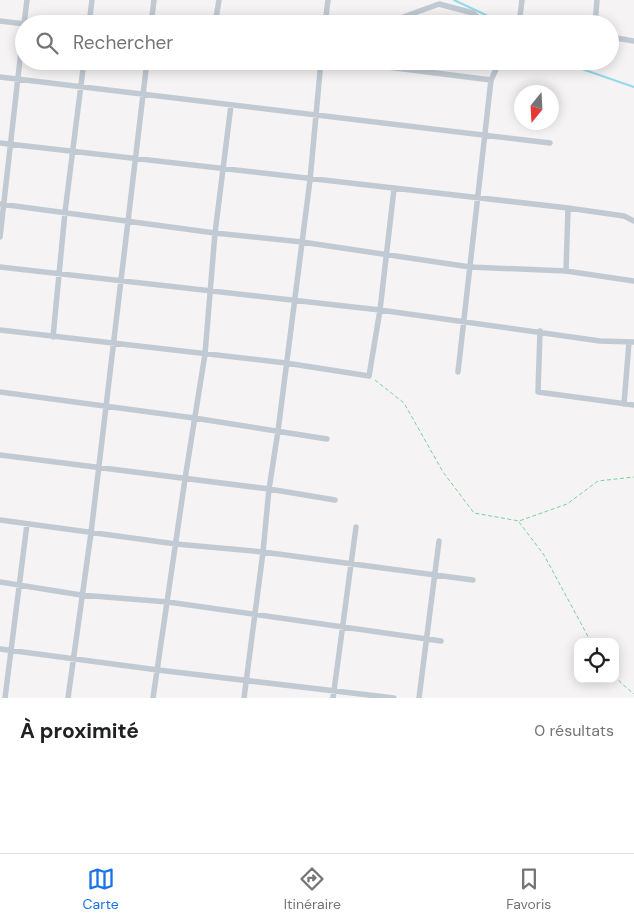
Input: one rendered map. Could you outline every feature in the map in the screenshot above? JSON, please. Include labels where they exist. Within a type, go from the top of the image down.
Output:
[{"type":"street","points":[[25,15],[27,0]]},
{"type":"street","points":[[90,15],[92,0]]},
{"type":"street","points":[[152,15],[154,0]]},
{"type":"street","points":[[216,15],[219,0]]},
{"type":"street","points":[[326,15],[328,0]]},
{"type":"street","points":[[520,15],[522,0]]},
{"type":"street","points":[[596,15],[598,0]]},
{"type":"street","points":[[409,15],[439,4],[476,15]]},
{"type":"street","points":[[0,21],[15,23]]},
{"type":"street","points":[[619,38],[634,41]]},
{"type":"street","points":[[0,237],[2,204],[18,70]]},
{"type":"street","points":[[53,337],[65,212],[83,70]]},
{"type":"street","points":[[68,698],[91,533],[146,70]]},
{"type":"street","points":[[244,698],[310,180],[320,70]]},
{"type":"street","points":[[412,70],[491,80]]},
{"type":"street","points":[[458,372],[484,136],[491,80],[496,70]]},
{"type":"street","points":[[0,77],[550,143]]},
{"type":"street","points":[[153,698],[184,478],[205,354],[215,233],[231,105]]},
{"type":"street","points":[[0,143],[310,180],[568,208],[624,216],[634,221]]},
{"type":"street","points":[[0,330],[286,363],[369,376],[380,310],[394,189]]},
{"type":"street","points":[[2,204],[215,233],[302,242],[470,266],[566,271],[634,281]]},
{"type":"street","points":[[566,271],[568,208]]},
{"type":"street","points":[[0,267],[380,310],[600,341],[631,342],[624,404]]},
{"type":"street","points":[[540,332],[538,392],[634,405]]},
{"type":"street","points":[[0,392],[194,418],[327,440]]},
{"type":"street","points":[[0,455],[184,478],[335,500]]},
{"type":"street","points":[[0,520],[176,544],[263,552],[473,580]]},
{"type":"street","points":[[5,698],[27,524]]},
{"type":"street","points":[[333,698],[356,527]]},
{"type":"street","points":[[419,698],[439,541]]},
{"type":"street","points":[[0,582],[82,595],[168,602],[441,641]]},
{"type":"street","points":[[0,648],[158,670],[394,698]]},
{"type":"path","points":[[369,376],[404,403],[443,472],[474,512],[519,521],[567,504],[598,481],[634,477]]},
{"type":"path","points":[[519,521],[544,555],[589,638]]},
{"type":"path","points":[[619,680],[634,694]]},
{"type":"waterway","points":[[454,0],[486,15]]},
{"type":"waterway","points":[[585,70],[634,87]]}]
